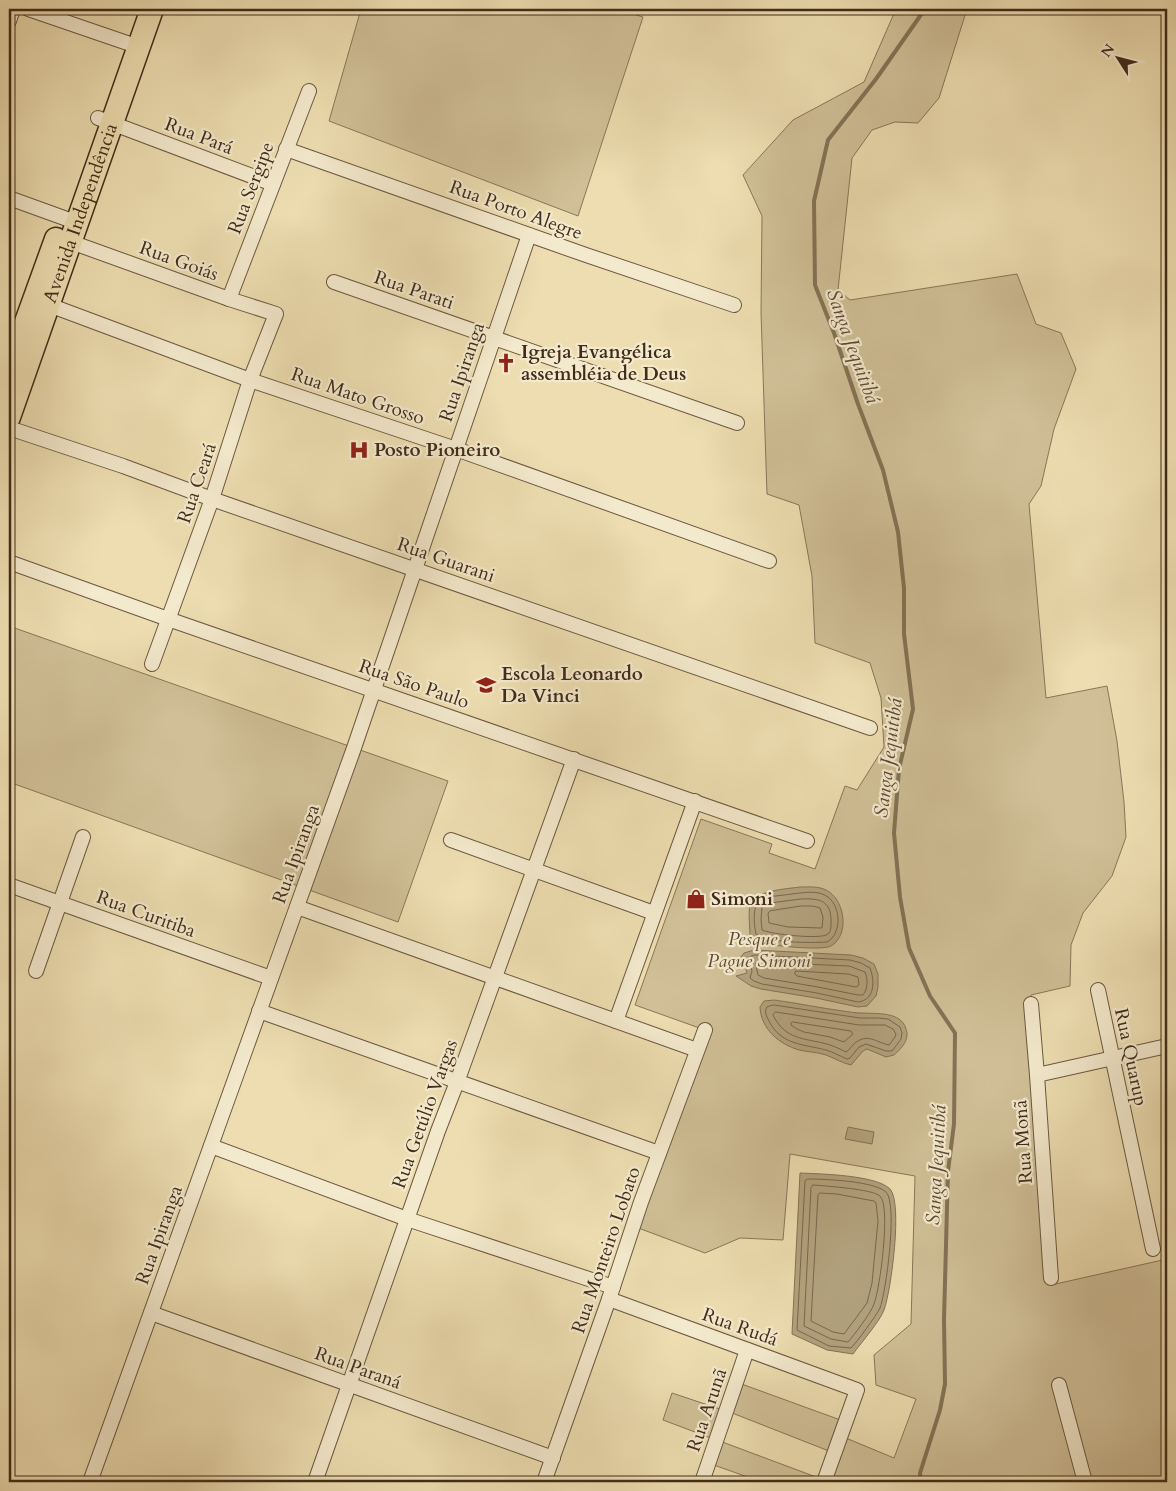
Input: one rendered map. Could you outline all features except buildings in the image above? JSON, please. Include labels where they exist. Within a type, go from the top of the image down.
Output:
[{"type":"main road","name":"Avenida Independência","points":[[9,369],[41,302],[71,227],[105,120],[145,10]]},
{"type":"main road","name":"Avenida Independência","points":[[9,417],[41,302]]},
{"type":"street","points":[[9,21],[13,9]]},
{"type":"street","points":[[28,9],[132,45]]},
{"type":"street","name":"Rua Sergipe","points":[[229,299],[309,91]]},
{"type":"street","name":"Rua Pará","points":[[105,120],[273,184]]},
{"type":"street","name":"Rua Porto Alegre","points":[[286,149],[734,305]]},
{"type":"street","name":"Rua Goiás","points":[[9,198],[229,299],[276,314]]},
{"type":"street","name":"Rua Ipiranga","points":[[90,1482],[374,690],[529,235]]},
{"type":"street","name":"Rua Parati","points":[[334,282],[737,423]]},
{"type":"street","name":"Rua Mato Grosso","points":[[41,302],[250,380],[456,449],[769,561]]},
{"type":"street","name":"Rua Ceará","points":[[152,664],[212,498],[250,380],[276,314]]},
{"type":"street","name":"Rua Guarani","points":[[9,428],[124,466],[870,728]]},
{"type":"street","name":"Rua São Paulo","points":[[9,562],[168,619],[807,840]]},
{"type":"street","name":"Rua Getúlio Vargas","points":[[314,1482],[438,1130],[458,1082],[574,759]]},
{"type":"street","points":[[616,1021],[695,801]]},
{"type":"street","points":[[36,971],[83,836]]},
{"type":"street","points":[[451,840],[654,914]]},
{"type":"street","name":"Rua Curitiba","points":[[9,885],[271,978]]},
{"type":"street","points":[[297,907],[697,1050]]},
{"type":"street","name":"Rua Quarup","points":[[1098,990],[1153,1249]]},
{"type":"street","name":"Rua Monã","points":[[1031,1004],[1051,1278]]},
{"type":"street","points":[[259,1011],[659,1153]]},
{"type":"street","name":"Rua Monteiro Lobato","points":[[544,1482],[641,1202],[705,1030]]},
{"type":"street","points":[[1037,1075],[1167,1046]]},
{"type":"street","name":"Rua Rudá","points":[[211,1146],[611,1293],[747,1350],[857,1390],[824,1482]]},
{"type":"street","name":"Rua Paraná","points":[[151,1313],[553,1458]]},
{"type":"street","name":"Rua Arunã","points":[[702,1482],[747,1350]]},
{"type":"street","points":[[1059,1385],[1085,1482]]},
{"type":"green space","points":[[361,9],[617,9],[643,17],[578,216],[329,121]]},
{"type":"green space","name":"Pesque e Pague Simoni","points":[[896,9],[967,9],[939,98],[918,123],[895,122],[872,130],[852,158],[838,290],[850,300],[1017,274],[1036,324],[1061,333],[1076,369],[1054,429],[1041,486],[1029,504],[1046,698],[1107,686],[1117,741],[1126,837],[1112,876],[1083,913],[1071,945],[1070,986],[1031,995],[1051,1285],[1167,1259],[1167,1482],[762,1482],[708,1463],[716,1440],[663,1420],[672,1393],[726,1411],[736,1382],[846,1422],[841,1436],[894,1458],[916,1399],[876,1385],[874,1355],[911,1324],[915,1176],[790,1154],[783,1240],[740,1238],[705,1253],[633,1226],[705,1030],[635,1005],[701,819],[772,844],[769,853],[815,869],[845,786],[857,790],[884,747],[881,698],[870,663],[815,643],[812,576],[799,505],[767,494],[761,313],[762,216],[743,175],[793,120],[864,82]],"holes":[[[727,1411],[834,1453],[824,1480],[717,1440]]]},
{"type":"green space","points":[[9,626],[448,781],[398,922],[9,782]]},
{"type":"water","points":[[800,887],[826,890],[837,900],[843,923],[842,930],[835,943],[830,947],[822,948],[792,947],[762,943],[750,936],[749,909],[753,900],[772,891]]},
{"type":"water","points":[[754,950],[851,955],[863,958],[874,964],[878,974],[876,996],[867,1006],[858,1007],[751,986],[736,976],[747,973],[744,963],[734,966],[744,953]]},
{"type":"water","points":[[774,1000],[850,1012],[894,1016],[903,1023],[906,1029],[906,1040],[894,1055],[886,1057],[867,1049],[851,1065],[823,1054],[799,1050],[778,1040],[772,1035],[764,1022],[760,1007],[764,1001]]},
{"type":"water","points":[[848,1127],[874,1132],[872,1144],[845,1139]]},
{"type":"water","points":[[800,1173],[848,1176],[873,1181],[883,1184],[890,1189],[894,1197],[896,1228],[887,1300],[879,1320],[853,1354],[827,1350],[792,1334]]},
{"type":"waterway","name":"Sanga Jequitibá","points":[[921,1482],[920,1473],[940,1410],[945,1384],[944,1319],[948,1171],[954,1124],[955,1033],[930,996],[909,948],[900,897],[894,833],[899,769],[913,709],[904,634],[904,588],[898,532],[883,470],[815,285],[814,201],[828,140],[876,79],[925,9]]},
{"type":"place","name":"Igreja Evangélica assembléia de Deus","points":[[506,363]]},
{"type":"place","name":"Posto Pioneiro","points":[[359,450]]},
{"type":"place","name":"Escola Leonardo Da Vinci","points":[[486,685]]},
{"type":"place","name":"Simoni","points":[[696,899]]}]
